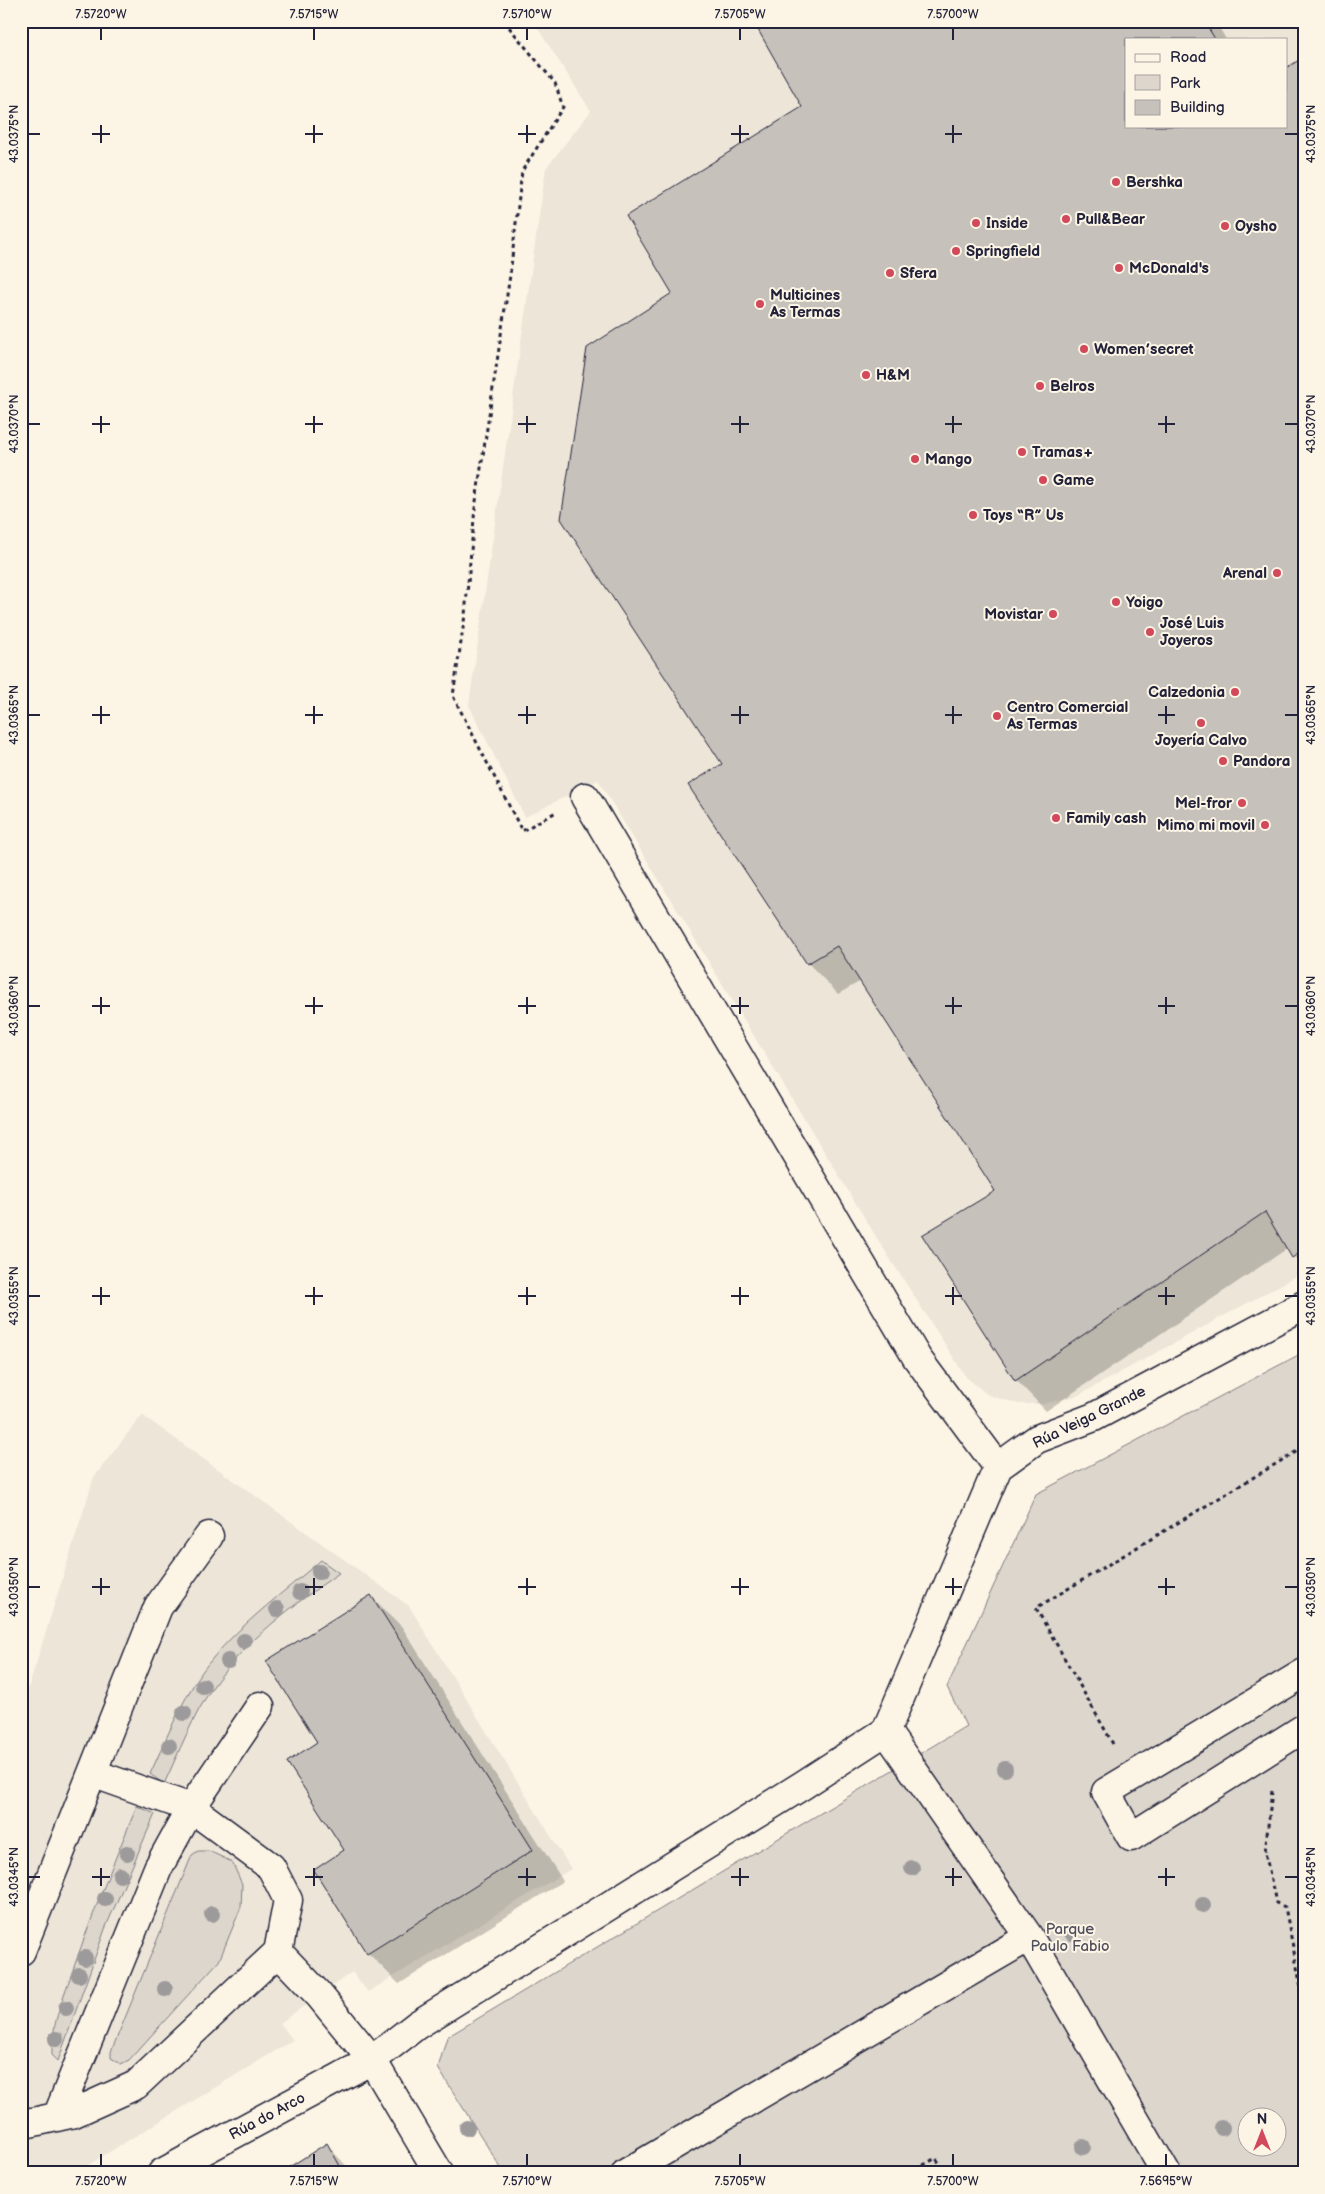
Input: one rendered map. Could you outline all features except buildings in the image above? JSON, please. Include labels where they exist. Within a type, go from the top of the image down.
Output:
[{"type":"street","points":[[585,797],[917,1358],[998,1467],[886,1731],[1029,1937],[1166,2173]]},
{"type":"street","name":"Rúa Veiga Grande","points":[[998,1467],[1037,1439],[1094,1417],[1304,1305]]},
{"type":"street","points":[[21,1951],[158,1607],[210,1536]]},
{"type":"street","points":[[1304,1673],[1106,1792],[1131,1836],[1304,1728]]},
{"type":"street","points":[[57,2117],[158,1868],[191,1808],[260,1706]]},
{"type":"street","name":"Rúa do Arco","points":[[162,2173],[372,2060],[417,2025],[803,1785],[886,1731]]},
{"type":"street","points":[[21,2120],[29,2123],[74,2112],[136,2085],[278,1952],[288,1900],[271,1867],[191,1808],[92,1773]]},
{"type":"street","points":[[626,2173],[1029,1937]]},
{"type":"street","points":[[278,1952],[320,1995],[372,2060],[440,2173]]},
{"type":"path","points":[[504,21],[555,83],[563,107],[522,171],[510,274],[476,499],[465,615],[453,696],[522,831],[585,797]]},
{"type":"path","points":[[1113,1744],[1036,1608],[1304,1447]]},
{"type":"path","points":[[1272,1791],[1265,1852],[1276,1903],[1285,1907],[1304,2002]]},
{"type":"path","points":[[910,2173],[936,2158],[945,2173]]},
{"type":"shaded area","name":"Centro Comercial As Termas","points":[[533,21],[1304,21],[1304,1272],[1079,1395],[1044,1404],[1019,1404],[988,1395],[966,1377],[880,1243],[598,780],[525,817],[469,705],[546,168],[591,111]]},
{"type":"shaded area","points":[[142,1415],[409,1606],[571,1869],[368,1992],[352,1972],[280,2023],[293,2040],[75,2173],[21,2173],[21,1712],[94,1477]]},
{"type":"green space","name":"Parque Paulo Fabio","points":[[1304,1352],[1304,2173],[504,2173],[438,2068],[447,2037],[966,1726],[947,1687],[1036,1494]]},
{"type":"green space","points":[[321,1560],[339,1573],[271,1625],[225,1671],[198,1711],[164,1784],[150,1774],[187,1696],[202,1672],[227,1642]]},
{"type":"green space","points":[[137,1806],[155,1814],[105,1929],[58,2061],[52,2055],[52,2044],[59,2010],[96,1906]]},
{"type":"green space","points":[[198,1851],[209,1851],[232,1862],[242,1884],[241,1907],[219,1961],[129,2060],[121,2064],[111,2058],[111,2052],[192,1855]]},
{"type":"place","name":"Bershka","points":[[1116,182]]},
{"type":"place","name":"Pull&Bear","points":[[1066,219]]},
{"type":"place","name":"Inside","points":[[976,223]]},
{"type":"place","name":"Oysho","points":[[1225,226]]},
{"type":"place","name":"Springfield","points":[[956,251]]},
{"type":"place","name":"McDonald's","points":[[1119,268]]},
{"type":"place","name":"Sfera","points":[[890,273]]},
{"type":"place","name":"Multicines As Termas","points":[[760,304]]},
{"type":"place","name":"Women’secret","points":[[1084,349]]},
{"type":"place","name":"H&M","points":[[866,375]]},
{"type":"place","name":"Belros","points":[[1040,386]]},
{"type":"place","name":"Tramas+","points":[[1022,452]]},
{"type":"place","name":"Mango","points":[[915,459]]},
{"type":"place","name":"Game","points":[[1043,480]]},
{"type":"place","name":"Toys “R” Us","points":[[973,515]]},
{"type":"place","name":"Arenal","points":[[1277,573]]},
{"type":"place","name":"Yoigo","points":[[1116,602]]},
{"type":"place","name":"Movistar","points":[[1053,614]]},
{"type":"place","name":"José Luis Joyeros","points":[[1150,632]]},
{"type":"place","name":"Calzedonia","points":[[1235,692]]},
{"type":"place","name":"Centro Comercial As Termas","points":[[997,716]]},
{"type":"place","name":"Joyería Calvo","points":[[1201,723]]},
{"type":"place","name":"Pandora","points":[[1223,761]]},
{"type":"place","name":"Mel-fror","points":[[1242,803]]},
{"type":"place","name":"Family cash","points":[[1056,818]]},
{"type":"place","name":"Mimo mi movil","points":[[1265,825]]}]
